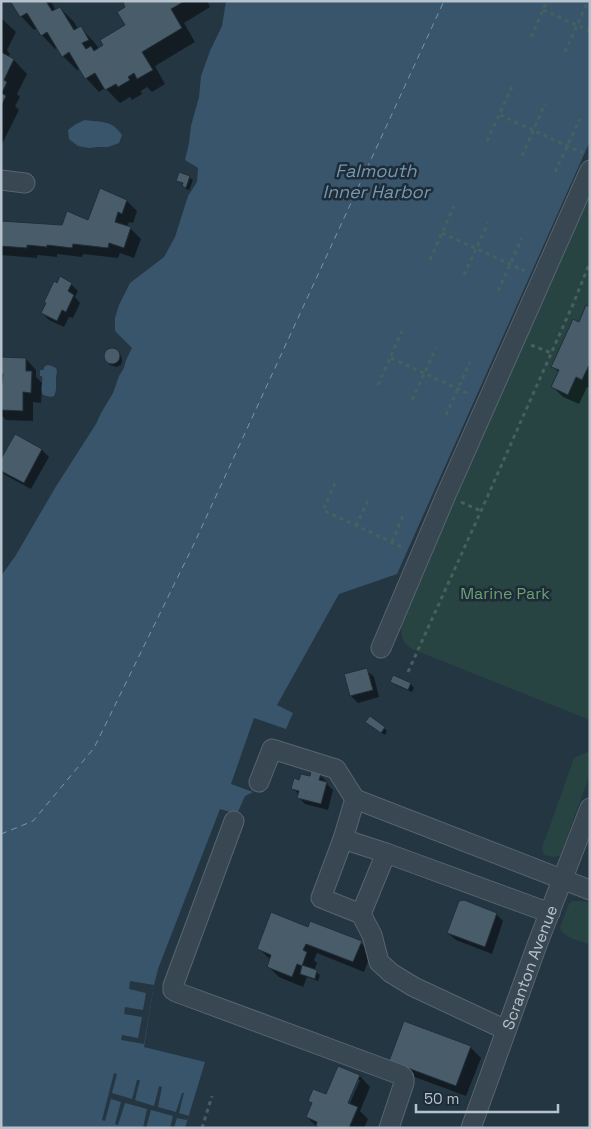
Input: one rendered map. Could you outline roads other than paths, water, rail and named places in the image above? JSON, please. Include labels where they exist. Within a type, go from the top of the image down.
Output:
[{"type":"street","points":[[381,648],[588,162]]},
{"type":"street","points":[[1,180],[25,183]]},
{"type":"street","points":[[259,782],[272,749],[336,769],[355,799],[590,890]]},
{"type":"street","points":[[355,799],[343,839],[321,898],[361,914],[372,935],[379,962],[391,973],[414,987],[506,1030]]},
{"type":"street","name":"Scranton Avenue","points":[[471,1128],[590,808]]},
{"type":"street","points":[[234,821],[173,990],[401,1075],[404,1078],[404,1083],[389,1128]]},
{"type":"street","points":[[343,839],[550,913]]},
{"type":"street","points":[[361,914],[386,853]]},
{"type":"water","name":"Falmouth Inner Harbor","points":[[226,1],[590,1],[590,141],[397,574],[339,594],[277,705],[293,713],[286,729],[254,718],[231,784],[253,792],[245,796],[237,814],[220,809],[158,969],[154,985],[144,1047],[205,1062],[185,1128],[1,1128],[1,576],[16,555],[113,393],[132,348],[115,331],[115,318],[119,305],[130,283],[164,257],[175,237],[188,196],[197,182],[198,168],[185,160],[191,126],[199,97],[201,76],[222,26]]},
{"type":"water","points":[[85,120],[114,126],[122,135],[119,143],[108,147],[89,148],[78,146],[69,139],[68,130]]},
{"type":"water","points":[[48,365],[55,367],[57,370],[56,392],[51,397],[43,395],[41,390],[42,376],[40,376],[40,370],[43,370]]},
{"type":"park label","name":"Marine Park","points":[[505,593]]}]
